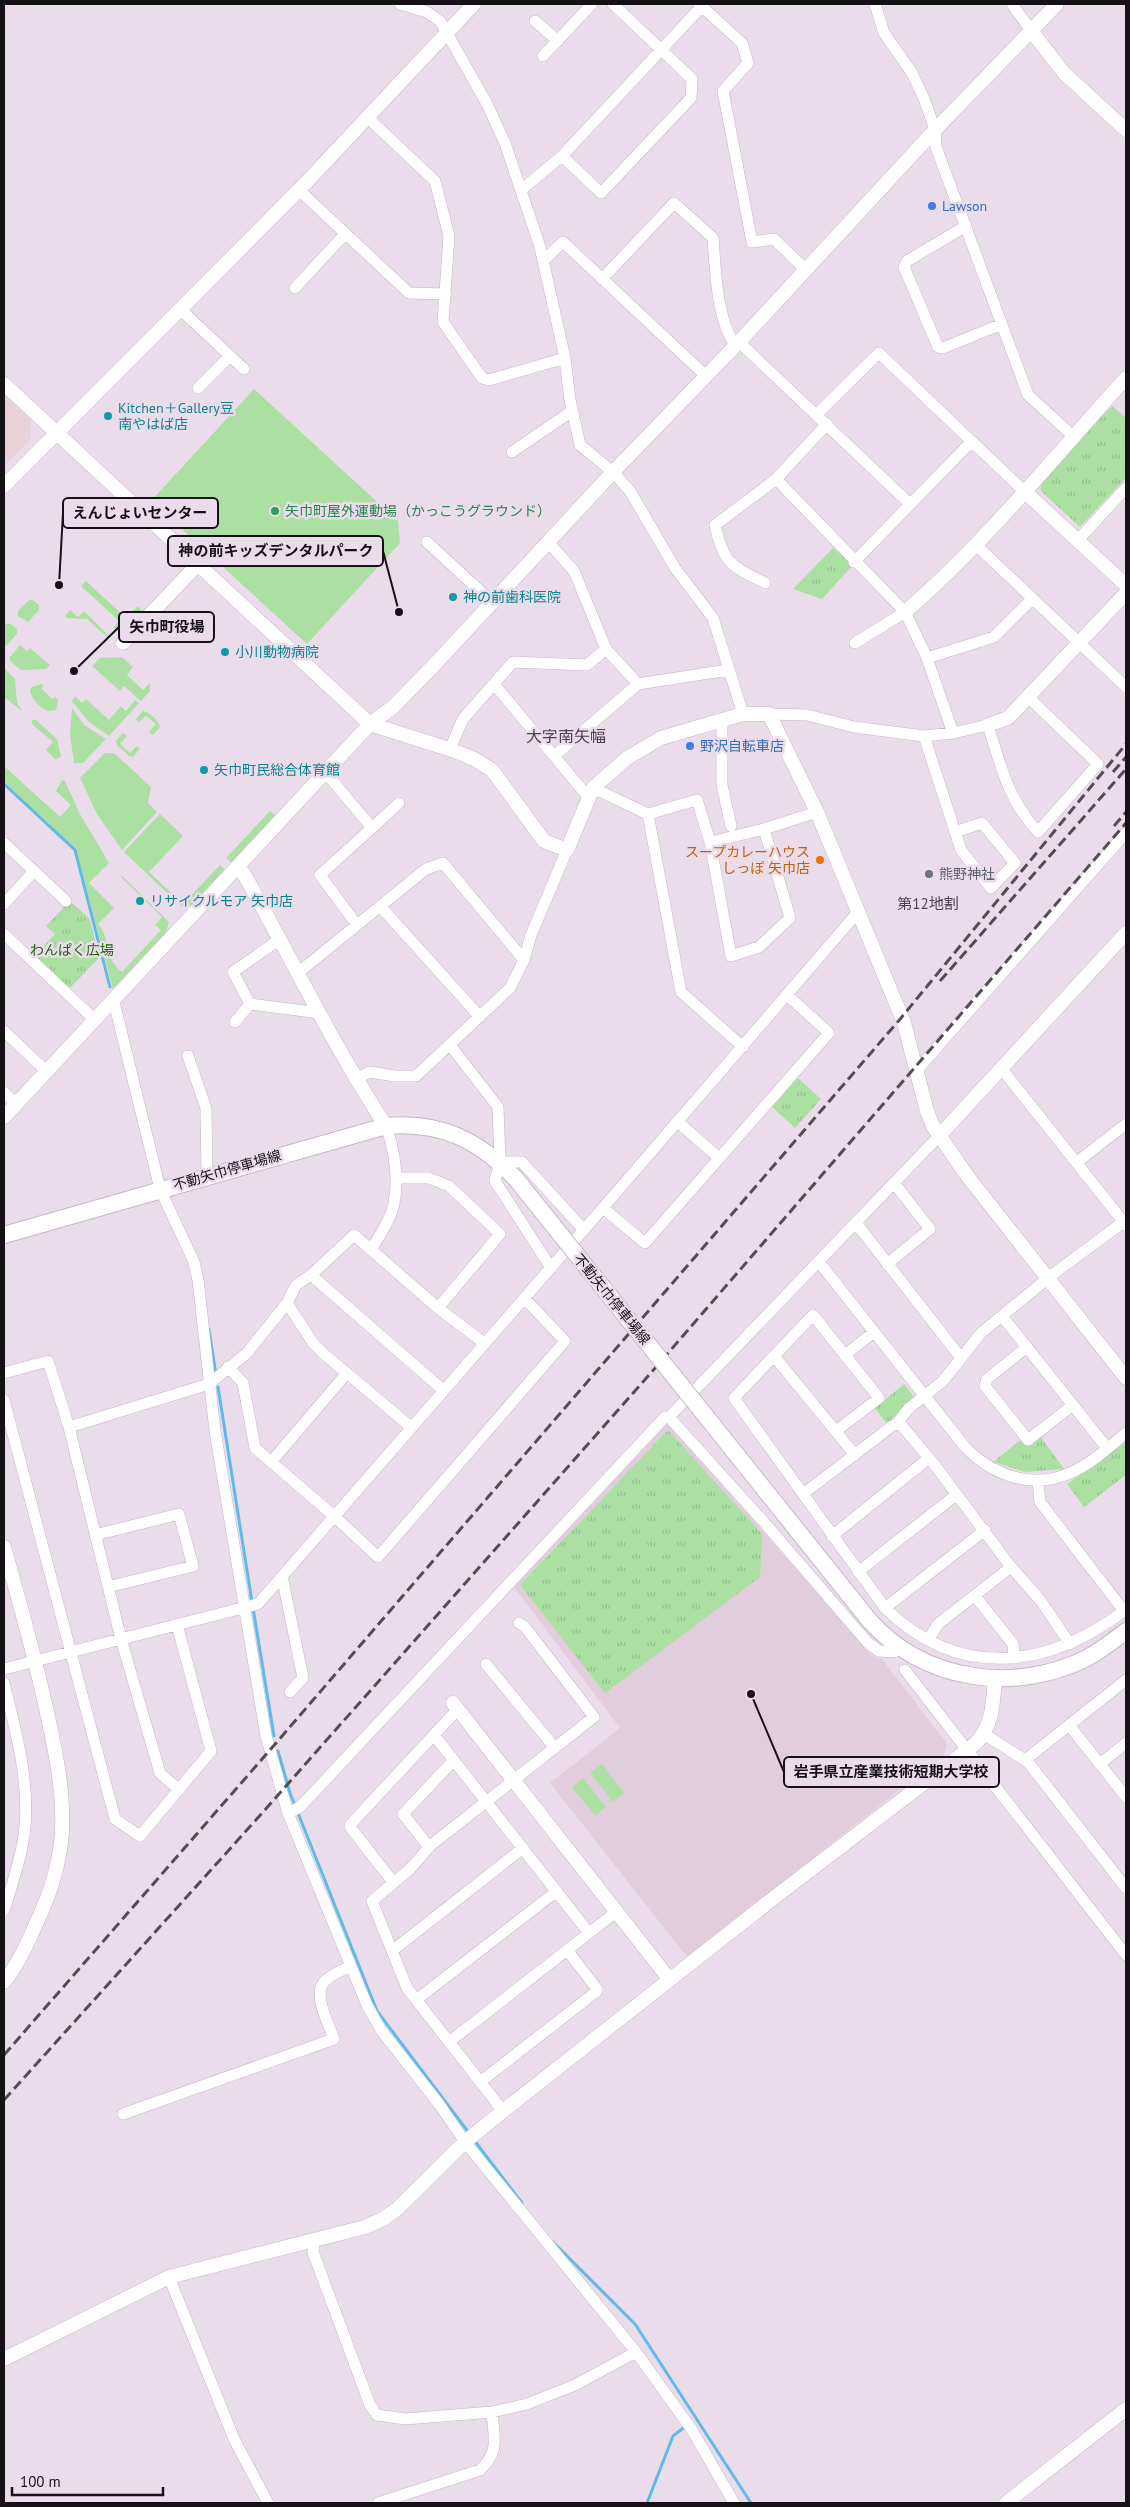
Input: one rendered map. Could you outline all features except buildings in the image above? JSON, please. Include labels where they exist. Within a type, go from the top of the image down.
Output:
[{"type":"main road","name":"不動矢巾停車場線","points":[[4,1235],[386,1126],[408,1124],[433,1127],[456,1134],[500,1162],[516,1178],[869,1620],[900,1647],[929,1664],[947,1670],[996,1679],[1031,1676],[1060,1669],[1097,1652],[1126,1630]]},
{"type":"street","points":[[400,4],[427,12],[440,21],[486,102],[505,143],[543,261],[565,358],[572,411],[580,445],[613,472],[630,491],[676,568],[713,618],[743,714]]},
{"type":"street","points":[[4,486],[299,190],[474,4]]},
{"type":"street","points":[[544,56],[592,4]]},
{"type":"street","points":[[562,156],[601,193],[691,98],[692,79],[613,4]]},
{"type":"street","points":[[521,190],[562,156],[702,4],[742,43],[748,62],[723,91],[752,242],[774,239],[806,270]]},
{"type":"street","points":[[875,4],[884,33],[912,73],[935,130],[936,147],[1028,395],[1073,436]]},
{"type":"street","points":[[1012,4],[1064,73],[1126,130]]},
{"type":"street","points":[[4,1117],[94,1018],[370,724],[393,707],[613,472],[737,344],[935,130],[1032,32],[1057,4]]},
{"type":"street","points":[[535,21],[558,41]]},
{"type":"street","points":[[368,118],[435,181],[449,236],[443,322],[482,378],[489,380],[565,358]]},
{"type":"street","points":[[299,190],[408,293],[446,294]]},
{"type":"street","points":[[602,279],[674,203],[713,238],[719,308],[726,330],[737,344],[817,414],[910,504]]},
{"type":"street","points":[[966,226],[907,261],[904,267],[938,347],[943,348],[1002,324]]},
{"type":"street","points":[[295,288],[346,234]]},
{"type":"street","points":[[543,261],[563,242],[706,376]]},
{"type":"street","points":[[181,310],[244,369]]},
{"type":"street","points":[[817,414],[879,353],[1126,585]]},
{"type":"street","points":[[198,388],[229,357]]},
{"type":"street","points":[[855,643],[905,612],[944,578],[1126,378]]},
{"type":"street","points":[[4,384],[370,724],[474,759],[492,770],[544,841],[568,850]]},
{"type":"street","points":[[512,452],[572,411]]},
{"type":"street","points":[[765,583],[733,565],[720,549],[715,525],[776,479],[827,424]]},
{"type":"street","points":[[854,562],[972,441]]},
{"type":"street","points":[[776,479],[854,562],[905,612],[927,658],[952,733]]},
{"type":"street","points":[[1078,540],[1126,488]]},
{"type":"street","points":[[427,542],[492,602]]},
{"type":"street","points":[[548,542],[574,571],[606,649],[638,684]]},
{"type":"street","points":[[976,545],[1126,688]]},
{"type":"street","points":[[123,643],[198,564]]},
{"type":"street","points":[[355,1079],[370,1072],[394,1076],[416,1076],[510,988],[524,960],[531,935],[591,793],[627,758],[661,738],[743,714],[807,714],[854,727],[924,736],[952,733],[988,725],[1008,718],[1126,593]]},
{"type":"street","points":[[927,658],[994,637],[1032,599]]},
{"type":"street","points":[[450,750],[463,719],[513,662],[587,664],[606,649]]},
{"type":"street","points":[[554,756],[638,684],[728,670]]},
{"type":"street","points":[[494,684],[554,756],[591,793],[648,814],[697,800],[710,842],[731,956],[759,947],[790,918],[764,829]]},
{"type":"street","points":[[988,725],[1004,779],[1024,817],[1038,832],[1098,764],[1028,696]]},
{"type":"street","points":[[769,714],[817,812],[904,1024],[927,1111],[939,1136],[965,1173],[1126,1378]]},
{"type":"street","points":[[722,721],[722,785],[731,826]]},
{"type":"street","points":[[924,736],[955,832],[961,850],[991,888],[1015,863],[982,823],[955,832]]},
{"type":"street","points":[[326,773],[372,828]]},
{"type":"street","points":[[357,925],[320,876],[399,803]]},
{"type":"street","points":[[710,842],[764,829],[817,812]]},
{"type":"street","points":[[648,814],[681,992],[743,1046]]},
{"type":"street","points":[[917,1070],[1126,833]]},
{"type":"street","points":[[4,842],[66,901]]},
{"type":"street","points":[[299,972],[426,869],[443,863],[524,960]]},
{"type":"street","points":[[238,866],[299,972],[355,1079],[386,1126],[390,1137],[396,1178],[392,1211],[372,1250]]},
{"type":"street","points":[[4,904],[34,871]]},
{"type":"street","points":[[380,906],[480,1017]]},
{"type":"street","points":[[4,1669],[250,1606],[282,1576],[678,1122],[858,912]]},
{"type":"street","points":[[4,934],[94,1018]]},
{"type":"street","points":[[294,1810],[665,1417],[669,1417],[939,1136],[1125,936]]},
{"type":"street","points":[[250,1004],[233,972],[280,939]]},
{"type":"street","points":[[603,1208],[645,1243],[829,1033],[787,995]]},
{"type":"street","points":[[113,998],[160,1189],[194,1262],[218,1376],[266,1736],[350,1966],[372,2016],[636,2352],[688,2424],[734,2503]]},
{"type":"street","points":[[250,1004],[320,1013]]},
{"type":"street","points":[[235,1022],[250,1004]]},
{"type":"street","points":[[4,1031],[46,1071]]},
{"type":"street","points":[[450,1046],[498,1107],[500,1162],[495,1181],[550,1268]]},
{"type":"street","points":[[188,1056],[206,1108],[207,1176]]},
{"type":"street","points":[[803,1494],[897,1424],[901,1416],[943,1380],[973,1342],[1002,1316],[1048,1278],[1125,1222],[1001,1068]]},
{"type":"street","points":[[4,1092],[16,1104]]},
{"type":"street","points":[[678,1122],[719,1158]]},
{"type":"street","points":[[1077,1162],[1126,1124]]},
{"type":"street","points":[[500,1162],[522,1162],[584,1230]]},
{"type":"street","points":[[396,1178],[429,1178],[449,1186],[500,1234],[438,1308]]},
{"type":"street","points":[[888,1264],[930,1229],[894,1183]]},
{"type":"street","points":[[856,1223],[962,1358]]},
{"type":"street","points":[[68,1427],[218,1376],[247,1353],[287,1303],[296,1285],[311,1275],[354,1235],[438,1308],[484,1343]]},
{"type":"street","points":[[819,1262],[924,1396],[977,1459],[1006,1475],[1038,1480],[1070,1473],[1126,1433]]},
{"type":"street","points":[[311,1275],[443,1390]]},
{"type":"street","points":[[218,1376],[243,1383],[255,1448],[334,1516],[378,1557],[566,1341],[524,1298]]},
{"type":"street","points":[[287,1303],[313,1342],[411,1427]]},
{"type":"street","points":[[836,1431],[879,1398],[813,1315],[734,1398],[885,1608],[903,1624],[939,1647],[971,1655],[1014,1658],[1030,1657],[1070,1644],[1124,1611],[1040,1502],[1038,1480]]},
{"type":"street","points":[[1002,1316],[1107,1448]]},
{"type":"street","points":[[845,1355],[874,1332]]},
{"type":"street","points":[[1027,1346],[987,1379],[986,1386],[1028,1440],[1073,1405]]},
{"type":"street","points":[[774,1356],[855,1455]]},
{"type":"street","points":[[4,1373],[48,1361],[68,1427],[121,1639],[160,1774],[178,1790]]},
{"type":"street","points":[[271,1462],[347,1373]]},
{"type":"street","points":[[4,1400],[115,1819],[140,1836],[211,1751],[177,1625]]},
{"type":"street","points":[[669,1417],[763,1521],[868,1643],[879,1651],[894,1652],[900,1647]]},
{"type":"street","points":[[897,1424],[902,1426],[929,1458],[1011,1567],[1041,1601],[1070,1644]]},
{"type":"street","points":[[832,1536],[929,1458]]},
{"type":"street","points":[[858,1572],[956,1495]]},
{"type":"street","points":[[96,1535],[180,1514],[190,1557],[192,1566],[108,1587]]},
{"type":"street","points":[[885,1608],[985,1530]]},
{"type":"street","points":[[4,1546],[35,1661],[58,1763],[62,1794],[62,1833],[55,1873],[42,1912],[26,1947],[4,1982]]},
{"type":"street","points":[[928,1640],[938,1624],[1011,1567]]},
{"type":"street","points":[[282,1576],[303,1678],[290,1692]]},
{"type":"street","points":[[975,1596],[1013,1644],[1014,1658]]},
{"type":"street","points":[[503,2111],[405,1986],[372,1901],[410,1869],[429,1847],[594,1717],[594,1714],[526,1627],[519,1623]]},
{"type":"street","points":[[486,1664],[555,1748]]},
{"type":"street","points":[[905,1670],[1126,1955]]},
{"type":"street","points":[[4,2359],[169,2277],[365,2227],[389,2215],[468,2138],[968,1750],[984,1734],[991,1718],[996,1679]]},
{"type":"street","points":[[1025,1760],[1126,1680]]},
{"type":"street","points":[[4,1683],[19,1746],[24,1791],[24,1834],[15,1878],[4,1910]]},
{"type":"street","points":[[393,1882],[350,1828],[434,1735],[455,1706],[670,1980]]},
{"type":"street","points":[[1069,1725],[1126,1797]]},
{"type":"street","points":[[984,1734],[1025,1760],[1126,1888]]},
{"type":"street","points":[[434,1735],[589,1933]]},
{"type":"street","points":[[1100,1764],[1126,1743]]},
{"type":"street","points":[[429,1847],[403,1814],[454,1760]]},
{"type":"street","points":[[392,1951],[523,1848]]},
{"type":"street","points":[[416,2000],[556,1891]]},
{"type":"street","points":[[449,2042],[616,1912]]},
{"type":"street","points":[[480,2082],[596,1992],[597,1989],[567,1950]]},
{"type":"street","points":[[123,2114],[334,2039],[320,1998],[320,1988],[326,1980],[350,1966]]},
{"type":"street","points":[[314,2240],[313,2252],[370,2405],[377,2415],[405,2419],[492,2412],[527,2404],[575,2385],[636,2352]]},
{"type":"street","points":[[169,2277],[234,2439],[268,2503]]},
{"type":"street","points":[[1006,2503],[1126,2410]]},
{"type":"street","points":[[378,2503],[480,2470],[491,2460],[495,2449],[492,2412]]},
{"type":"shaded area","points":[[4,395],[30,420],[31,439],[4,466]]},
{"type":"shaded area","points":[[668,1423],[872,1656],[882,1659],[947,1744],[944,1755],[687,1957],[550,1783],[620,1728],[514,1587]]},
{"type":"green space","name":"矢巾町屋外運動場（かっこうグラウンド）","points":[[254,389],[398,521],[400,543],[307,644],[151,501]]},
{"type":"green space","points":[[1112,406],[1126,418],[1126,478],[1080,527],[1041,491],[1041,483]]},
{"type":"green space","points":[[833,548],[853,565],[822,599],[793,589]]},
{"type":"green space","points":[[86,581],[126,618],[138,606],[142,611],[125,629],[117,630],[114,627],[119,621],[81,586]]},
{"type":"green space","points":[[29,600],[33,600],[39,605],[39,610],[28,622],[18,616],[18,611]]},
{"type":"green space","points":[[70,610],[78,617],[84,611],[109,636],[108,638],[87,619],[67,618],[65,616]]},
{"type":"green space","points":[[11,624],[17,629],[17,634],[4,648],[4,626]]},
{"type":"green space","points":[[20,645],[27,651],[30,648],[50,665],[46,669],[21,670],[10,661],[10,657]]},
{"type":"green space","points":[[122,657],[133,667],[127,675],[143,690],[150,683],[150,691],[141,701],[124,686],[120,691],[92,666],[100,658]]},
{"type":"green space","points":[[4,668],[15,679],[17,703],[23,712],[4,697]]},
{"type":"green space","points":[[41,684],[43,686],[42,689],[52,699],[55,697],[58,700],[56,710],[48,711],[43,709],[33,698],[30,690],[32,687]]},
{"type":"green space","points":[[75,696],[82,703],[86,699],[109,720],[121,706],[126,711],[135,700],[139,703],[109,736],[88,721],[72,701]]},
{"type":"green space","points":[[72,708],[84,725],[106,739],[83,763],[74,763],[70,734]]},
{"type":"green space","points":[[143,711],[151,715],[160,727],[153,735],[149,732],[156,724],[146,716],[139,722],[136,719]]},
{"type":"green space","points":[[32,720],[36,720],[57,739],[61,756],[59,758],[55,759],[46,750],[53,742],[32,724]]},
{"type":"green space","points":[[123,733],[127,736],[120,744],[130,753],[137,746],[140,749],[133,757],[129,756],[117,745],[116,741]]},
{"type":"green space","points":[[105,753],[114,753],[151,787],[148,803],[157,812],[122,850],[97,814],[80,778]]},
{"type":"green space","points":[[4,766],[60,817],[71,805],[56,791],[62,780],[65,781],[80,814],[109,863],[89,883],[114,908],[98,924],[105,936],[112,960],[122,972],[161,930],[155,925],[162,917],[121,877],[169,922],[166,932],[113,989],[76,850],[4,782]]},
{"type":"green space","points":[[270,811],[276,816],[232,863],[226,858]]},
{"type":"green space","points":[[160,814],[183,836],[149,872],[183,904],[220,865],[226,871],[194,904],[185,907],[180,905],[124,852]]},
{"type":"green space","name":"わんぱく広場","points":[[70,901],[89,918],[100,957],[69,989],[34,956],[55,934],[46,926]]},
{"type":"green space","points":[[798,1078],[821,1099],[795,1128],[772,1107]]},
{"type":"green space","points":[[904,1384],[914,1397],[887,1424],[875,1408]]},
{"type":"green space","points":[[668,1430],[762,1534],[760,1577],[605,1693],[520,1585]]},
{"type":"green space","points":[[1041,1437],[1064,1469],[1025,1472],[993,1462],[1022,1439],[1031,1446]]},
{"type":"green space","points":[[1126,1442],[1126,1475],[1084,1507],[1067,1484]]},
{"type":"green space","points":[[602,1764],[624,1793],[613,1802],[590,1773]]},
{"type":"green space","points":[[583,1778],[606,1807],[595,1816],[572,1787]]},
{"type":"waterway","points":[[4,784],[75,850],[110,987]]},
{"type":"waterway","points":[[209,1329],[216,1375]]},
{"type":"waterway","points":[[218,1387],[252,1602]]},
{"type":"waterway","points":[[253,1608],[274,1736]]},
{"type":"waterway","points":[[278,1751],[290,1793],[377,2011],[469,2133]]},
{"type":"waterway","points":[[474,2140],[522,2203]]},
{"type":"waterway","points":[[552,2241],[635,2324],[751,2503]]},
{"type":"waterway","points":[[647,2503],[673,2436],[686,2426]]},
{"type":"railway","points":[[4,2055],[270,1750],[901,1018],[1126,744]]},
{"type":"railway","points":[[1113,772],[1126,757]]},
{"type":"railway","points":[[940,981],[1126,769]]},
{"type":"railway","points":[[1114,826],[1126,812]]},
{"type":"railway","points":[[4,2100],[264,1811],[650,1374],[1126,823]]},
{"type":"place","name":"Lawson","points":[[932,206]]},
{"type":"place","name":"Kitchen＋Gallery豆 南やはば店","points":[[108,416]]},
{"type":"place","name":"矢巾町屋外運動場（かっこうグラウンド）","points":[[275,511]]},
{"type":"place","name":"えんじょいセンター","points":[[59,585]]},
{"type":"place","name":"神の前歯科医院","points":[[453,597]]},
{"type":"place","name":"神の前キッズデンタルパーク","points":[[399,612]]},
{"type":"place","name":"小川動物病院","points":[[225,652]]},
{"type":"place","name":"矢巾町役場","points":[[74,671]]},
{"type":"place","name":"野沢自転車店","points":[[690,746]]},
{"type":"place","name":"矢巾町民総合体育館","points":[[204,770]]},
{"type":"place","name":"スープカレーハウス しっぽ 矢巾店","points":[[820,860]]},
{"type":"place","name":"熊野神社","points":[[929,874]]},
{"type":"place","name":"リサイクルモア 矢巾店","points":[[140,901]]},
{"type":"place","name":"岩手県立産業技術短期大学校","points":[[751,1694]]},
{"type":"district","name":"大字南矢幅","points":[[566,736]]},
{"type":"district","name":"第12地割","points":[[928,904]]}]
